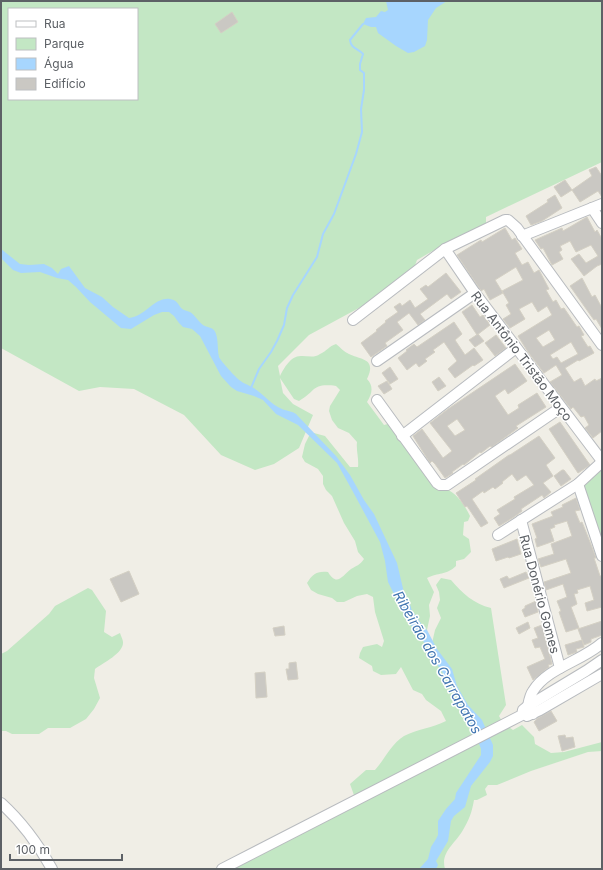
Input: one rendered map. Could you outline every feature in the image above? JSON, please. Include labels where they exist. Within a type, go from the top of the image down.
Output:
[{"type":"street","points":[[522,236],[602,204]]},
{"type":"street","points":[[592,208],[602,222]]},
{"type":"street","points":[[353,320],[445,250],[505,220],[508,220],[514,225],[602,345]]},
{"type":"street","name":"Rua Antônio Tristão Moço","points":[[445,250],[560,408],[602,462]]},
{"type":"street","points":[[377,361],[475,293]]},
{"type":"street","points":[[402,436],[516,348]]},
{"type":"street","points":[[376,400],[440,485],[446,485],[560,408]]},
{"type":"street","points":[[498,535],[578,484],[602,462]]},
{"type":"street","points":[[578,484],[602,556]]},
{"type":"street","name":"Rua Donério Gomes","points":[[521,520],[560,668]]},
{"type":"street","points":[[530,710],[533,691],[537,685],[560,668],[580,658],[602,643]]},
{"type":"street","points":[[530,710],[602,660]]},
{"type":"street","points":[[222,869],[492,731],[522,714],[523,710],[530,710],[602,674]]},
{"type":"street","points":[[1,802],[31,836],[52,869]]},
{"type":"green space","points":[[1,1],[602,1],[602,162],[486,217],[486,224],[443,245],[417,260],[414,268],[370,302],[309,335],[278,366],[280,376],[288,363],[294,358],[298,356],[316,356],[336,344],[347,353],[369,363],[370,372],[367,379],[371,384],[372,390],[367,402],[384,425],[395,422],[446,489],[454,494],[466,508],[470,516],[468,521],[464,522],[463,535],[469,539],[471,552],[464,559],[456,561],[456,566],[452,569],[445,573],[427,578],[434,592],[429,605],[430,616],[427,630],[430,652],[435,630],[441,618],[437,608],[440,600],[436,585],[441,578],[451,580],[479,604],[491,608],[506,705],[499,716],[503,723],[513,730],[522,725],[534,737],[535,744],[551,753],[564,752],[602,742],[602,751],[588,752],[531,771],[497,785],[488,785],[485,789],[487,795],[474,800],[467,823],[447,853],[444,863],[445,869],[229,869],[355,798],[350,784],[366,770],[375,770],[399,739],[446,721],[441,711],[426,700],[422,694],[413,690],[401,667],[396,674],[381,675],[373,671],[372,666],[359,658],[363,647],[377,644],[382,647],[384,641],[375,612],[373,597],[367,594],[357,596],[344,602],[337,602],[332,598],[318,594],[311,590],[307,583],[313,575],[320,572],[328,572],[334,579],[340,579],[364,559],[358,552],[355,541],[344,523],[332,496],[323,484],[323,476],[318,469],[305,462],[302,457],[305,444],[309,436],[314,433],[325,436],[350,467],[358,467],[357,442],[349,433],[338,428],[332,420],[329,411],[330,406],[340,390],[336,386],[328,385],[318,387],[299,401],[294,399],[280,378],[283,393],[293,404],[313,415],[299,448],[274,464],[255,470],[221,455],[184,415],[134,389],[100,387],[79,391],[1,348]]},
{"type":"green space","points":[[602,464],[602,550],[580,485]]},
{"type":"green space","points":[[88,588],[92,590],[106,611],[104,632],[112,637],[120,633],[123,642],[117,654],[95,669],[94,678],[100,698],[94,709],[86,719],[70,728],[48,728],[39,734],[12,734],[6,731],[1,731],[1,654],[7,651],[49,614],[55,606]]},
{"type":"water","points":[[386,1],[447,1],[436,8],[428,20],[427,40],[425,46],[414,52],[408,53],[378,33],[376,27],[363,24],[366,18],[376,17],[381,11],[385,12],[388,10]]},
{"type":"water","name":"Ribeirão dos Carrapatos","points":[[1,249],[20,264],[44,264],[52,268],[58,274],[61,269],[69,266],[85,288],[102,297],[129,318],[135,317],[164,299],[170,299],[177,302],[182,309],[192,313],[203,325],[214,330],[216,333],[219,357],[237,378],[243,383],[256,389],[278,407],[296,414],[336,456],[350,475],[374,514],[397,563],[405,597],[409,601],[412,611],[423,627],[427,630],[437,649],[452,669],[457,686],[468,705],[482,720],[493,745],[493,756],[490,762],[471,786],[465,807],[454,816],[451,821],[448,841],[436,861],[438,865],[436,869],[419,869],[428,859],[431,847],[438,835],[438,821],[455,799],[456,793],[481,755],[481,749],[473,727],[447,679],[419,634],[408,622],[388,582],[380,542],[337,463],[298,425],[276,414],[263,400],[237,391],[231,387],[221,376],[200,336],[192,329],[183,327],[169,312],[162,312],[154,315],[131,329],[121,328],[90,302],[68,280],[40,272],[21,273],[13,270],[1,258]]},
{"type":"building","points":[[232,12],[238,22],[221,33],[215,24]]},
{"type":"building","points":[[596,167],[602,176],[602,197],[598,191],[580,202],[572,190],[592,176],[589,170]]},
{"type":"building","points":[[565,180],[572,190],[561,197],[554,187]]},
{"type":"building","points":[[555,195],[562,208],[542,221],[531,225],[526,216],[548,202],[547,200]]},
{"type":"building","points":[[587,217],[595,232],[597,230],[602,239],[602,264],[584,276],[571,259],[579,254],[586,263],[598,256],[591,245],[576,252],[570,241],[560,246],[562,250],[559,252],[563,259],[552,265],[543,248],[541,249],[535,240],[562,228],[563,231]]},
{"type":"building","points":[[505,228],[512,240],[515,238],[522,249],[515,253],[522,265],[528,262],[534,273],[539,270],[549,289],[546,290],[553,302],[556,300],[561,309],[564,308],[577,327],[579,326],[584,335],[581,336],[594,353],[565,368],[574,382],[581,378],[585,386],[595,379],[596,381],[602,378],[602,431],[593,438],[585,428],[589,425],[584,416],[581,417],[573,407],[571,409],[550,382],[562,375],[556,365],[544,373],[518,336],[552,315],[547,306],[538,312],[532,302],[519,309],[525,319],[510,328],[503,319],[511,314],[506,305],[509,303],[502,291],[523,280],[516,267],[495,280],[503,293],[490,300],[484,289],[481,291],[457,255],[481,240],[482,242]],"holes":[[[549,330],[555,340],[543,347],[536,338]],[[571,342],[578,354],[561,363],[557,357],[553,359],[550,355]]]},
{"type":"building","points":[[446,273],[461,292],[451,299],[447,294],[420,314],[425,320],[418,325],[409,313],[397,322],[403,330],[385,343],[387,346],[371,357],[361,343],[377,331],[376,330],[386,322],[385,321],[398,312],[394,307],[400,303],[402,306],[410,300],[415,308],[428,299],[420,289],[426,285],[428,287]]},
{"type":"building","points":[[582,278],[592,297],[595,295],[602,308],[602,329],[570,286]]},
{"type":"building","points":[[472,305],[480,317],[483,315],[490,325],[477,335],[462,312]]},
{"type":"building","points":[[454,322],[462,334],[455,340],[465,355],[474,348],[483,360],[474,366],[473,365],[455,378],[448,369],[457,361],[444,342],[433,350],[435,352],[425,359],[427,361],[419,367],[416,363],[407,370],[398,358],[414,344],[417,347]]},
{"type":"building","points":[[478,334],[484,341],[475,347],[469,340]]},
{"type":"building","points":[[496,335],[506,348],[495,356],[485,343]]},
{"type":"building","points":[[515,364],[527,381],[508,394],[505,389],[495,396],[508,415],[519,408],[518,405],[537,393],[546,407],[516,426],[518,428],[492,447],[490,446],[481,453],[480,452],[445,478],[432,461],[430,463],[413,436],[422,429],[443,458],[452,451],[430,423],[448,409]],"holes":[[[457,419],[465,430],[455,436],[447,426]]]},
{"type":"building","points":[[390,367],[398,379],[390,384],[382,373]]},
{"type":"building","points":[[439,377],[446,386],[438,391],[432,382]]},
{"type":"building","points":[[387,381],[392,389],[384,394],[378,386]]},
{"type":"building","points":[[560,422],[590,465],[578,473],[549,429]]},
{"type":"building","points":[[539,436],[555,458],[546,465],[553,476],[543,483],[551,492],[544,498],[542,495],[521,509],[522,511],[514,517],[499,526],[494,518],[500,514],[497,510],[515,499],[514,497],[534,485],[526,475],[517,481],[512,474],[495,489],[493,487],[484,493],[483,491],[472,499],[488,523],[481,527],[456,493],[509,455]]},
{"type":"building","points":[[564,470],[571,479],[561,486],[554,476]]},
{"type":"building","points":[[576,498],[580,510],[575,511],[580,523],[582,522],[596,558],[594,558],[600,576],[602,576],[602,607],[587,611],[585,603],[594,600],[590,586],[577,590],[578,593],[574,594],[577,604],[571,607],[579,628],[566,632],[557,601],[567,597],[563,584],[546,590],[544,582],[571,573],[566,559],[541,567],[538,559],[554,554],[551,544],[572,536],[567,521],[554,525],[555,527],[550,529],[554,541],[537,547],[535,539],[537,538],[532,524],[553,516],[551,512],[563,507],[562,505]]},
{"type":"building","points":[[517,539],[521,554],[496,561],[492,549]]},
{"type":"building","points":[[129,571],[139,594],[121,602],[110,579]]},
{"type":"building","points":[[526,572],[529,578],[504,588],[500,579],[507,576],[509,579]]},
{"type":"building","points":[[536,601],[538,612],[525,617],[522,610],[525,606]]},
{"type":"building","points":[[602,621],[602,635],[591,639],[591,642],[584,645],[578,629]]},
{"type":"building","points":[[528,622],[530,628],[519,634],[516,628]]},
{"type":"building","points":[[542,625],[552,664],[548,665],[549,667],[533,680],[527,667],[545,659],[540,647],[535,648],[532,640],[538,638],[534,628]]},
{"type":"building","points":[[284,626],[285,635],[275,636],[273,628]]},
{"type":"building","points":[[582,640],[584,647],[576,649],[577,652],[568,655],[565,645]]},
{"type":"building","points":[[296,662],[298,679],[288,680],[286,669],[289,669],[289,663]]},
{"type":"building","points":[[265,672],[267,697],[256,698],[255,673]]},
{"type":"building","points":[[551,711],[557,721],[539,731],[534,722]]},
{"type":"building","points":[[565,735],[566,738],[573,737],[575,747],[562,751],[558,736]]},
{"type":"waterway","points":[[251,388],[259,369],[277,341],[284,325],[287,308],[293,295],[317,257],[323,234],[334,214],[356,154],[362,132],[361,109],[364,90],[364,73],[360,70],[363,54],[353,47],[350,40],[363,24]]}]
